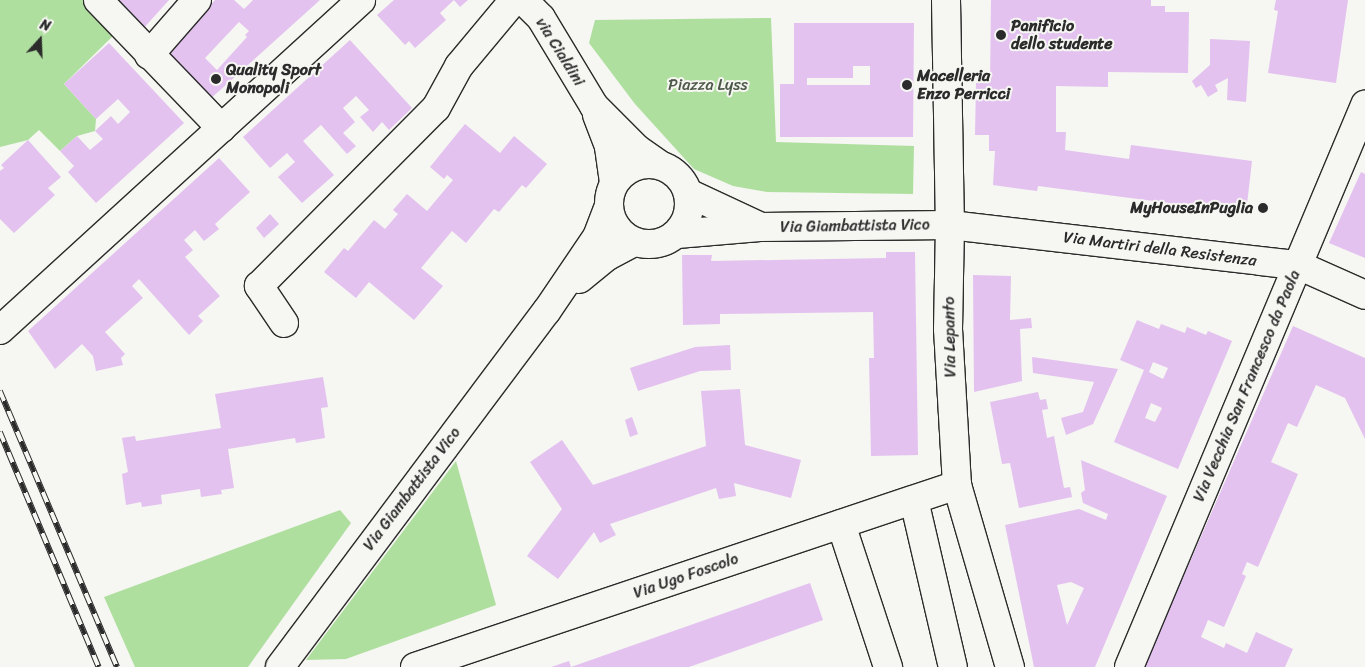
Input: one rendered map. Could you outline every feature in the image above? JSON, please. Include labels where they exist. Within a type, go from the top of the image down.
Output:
[{"type":"street","points":[[98,0],[221,128]]},
{"type":"street","points":[[149,55],[197,0]]},
{"type":"street","points":[[0,330],[361,0]]},
{"type":"street","points":[[284,323],[259,286],[436,108],[459,66],[514,0]]},
{"type":"street","name":"via Cialdini","points":[[523,0],[541,18],[594,106],[609,148],[614,182]]},
{"type":"street","name":"Via Lepanto","points":[[946,0],[950,225],[948,329],[957,485],[1010,667]]},
{"type":"street","name":"Via Vecchia San Francesco da Paola","points":[[1129,667],[1365,105]]},
{"type":"street","name":"via Cialdini","points":[[594,106],[630,143],[660,165]]},
{"type":"street","points":[[638,164],[660,165],[673,171],[688,192],[687,218],[677,234],[665,241],[648,244],[634,242],[618,230],[608,209],[614,182],[625,171],[638,164]]},
{"type":"street","name":"Via Giambattista Vico","points":[[688,192],[760,227]]},
{"type":"street","name":"Via Giambattista Vico","points":[[280,667],[546,312],[597,237],[608,209]]},
{"type":"street","name":"Via Giambattista Vico","points":[[677,234],[760,227],[950,225]]},
{"type":"street","name":"Via Martiri della Resistenza","points":[[950,225],[1298,265],[1365,295]]},
{"type":"street","name":"Via Giambattista Vico","points":[[546,312],[606,257],[634,242]]},
{"type":"street","name":"Via Ugo Foscolo","points":[[415,667],[957,485]]},
{"type":"street","points":[[914,500],[953,667]]},
{"type":"street","points":[[841,524],[888,667]]},
{"type":"green space","points":[[0,0],[83,0],[115,34],[64,84],[96,119],[95,131],[77,136],[60,151],[39,130],[28,140],[0,147]]},
{"type":"green space","name":"Piazza Lyss","points":[[771,18],[776,142],[914,146],[913,194],[767,192],[733,186],[694,169],[635,104],[589,43],[595,20]]},
{"type":"green space","points":[[456,461],[496,605],[346,659],[306,660]]},
{"type":"green space","points":[[340,510],[351,523],[248,667],[135,667],[104,597]]},
{"type":"building","points":[[113,0],[169,0],[142,30]]},
{"type":"building","points":[[215,0],[234,0],[244,9],[253,0],[320,0],[208,101],[165,55]],"holes":[[[239,22],[249,31],[245,35],[247,37],[217,70],[205,58]]]},
{"type":"building","points":[[394,0],[454,0],[440,13],[446,20],[415,48],[409,41],[405,45],[377,15]]},
{"type":"building","points":[[454,0],[468,0],[460,7]]},
{"type":"building","points":[[991,0],[1151,0],[1151,6],[1165,6],[1165,12],[1189,12],[1188,73],[1108,72],[1108,87],[1056,86],[1056,132],[1066,132],[1065,150],[1129,159],[1131,145],[1252,161],[1246,213],[1038,186],[1037,191],[993,185],[995,151],[989,151],[989,135],[975,135],[976,83],[990,83]],"holes":[[[1037,17],[1075,21],[1075,28],[1039,27]]]},
{"type":"building","points":[[1276,0],[1348,0],[1336,83],[1268,73],[1278,11],[1274,10]]},
{"type":"building","points":[[794,23],[914,23],[913,137],[780,137],[780,84],[794,84]],"holes":[[[853,66],[870,66],[870,85],[807,85],[807,78],[853,78]]]},
{"type":"building","points":[[1210,39],[1250,41],[1246,102],[1227,100],[1228,78],[1215,85],[1218,91],[1208,97],[1201,85],[1196,88],[1192,81],[1210,65]]},
{"type":"building","points":[[350,40],[412,108],[389,130],[382,122],[373,132],[360,117],[369,110],[356,96],[343,108],[355,122],[343,133],[356,146],[347,154],[321,125],[303,141],[334,175],[302,203],[278,177],[295,162],[287,153],[270,168],[243,137]]},
{"type":"building","points":[[109,43],[184,123],[96,203],[68,172],[74,166],[60,151],[77,136],[90,150],[103,139],[95,131],[111,116],[118,124],[130,112],[118,99],[96,119],[64,84]]},
{"type":"building","points":[[465,124],[500,153],[514,136],[547,164],[526,188],[522,185],[499,212],[494,209],[466,243],[452,231],[421,268],[443,286],[414,320],[369,282],[356,298],[324,272],[344,248],[348,251],[374,220],[385,229],[398,214],[393,210],[407,194],[427,211],[453,180],[447,175],[444,179],[430,167]]},
{"type":"building","points":[[28,140],[61,177],[48,188],[55,195],[14,233],[0,219],[0,171],[4,168],[1,165]]},
{"type":"building","points":[[219,158],[250,192],[215,224],[219,229],[204,241],[195,230],[184,240],[193,250],[185,257],[220,296],[198,316],[203,321],[189,335],[139,279],[132,286],[143,298],[105,332],[125,354],[121,358],[123,365],[96,371],[93,356],[82,344],[55,369],[28,331]]},
{"type":"building","points":[[1361,172],[1365,174],[1365,258],[1329,243]]},
{"type":"building","points":[[270,214],[279,224],[264,238],[256,228]]},
{"type":"building","points":[[886,252],[915,252],[918,455],[871,456],[869,358],[874,358],[873,312],[720,314],[720,324],[683,325],[682,255],[712,255],[711,261],[886,258]]},
{"type":"building","points":[[973,275],[1011,276],[1010,320],[1031,318],[1032,328],[1020,329],[1022,381],[974,392]]},
{"type":"building","points":[[1137,320],[1159,329],[1161,324],[1185,333],[1187,327],[1206,335],[1208,331],[1232,341],[1178,469],[1114,442],[1144,370],[1120,360]],"holes":[[[1153,362],[1168,368],[1163,379],[1149,372]],[[1151,403],[1162,408],[1155,422],[1145,418]]]},
{"type":"building","points":[[1293,326],[1365,358],[1365,439],[1345,398],[1316,385],[1297,427],[1288,423],[1271,462],[1298,474],[1258,567],[1247,562],[1242,574],[1246,576],[1224,627],[1208,620],[1201,637],[1224,648],[1226,643],[1247,653],[1256,632],[1293,649],[1285,667],[1144,667]]},
{"type":"building","points":[[730,345],[731,370],[700,371],[638,391],[630,368],[695,347]]},
{"type":"building","points":[[1032,357],[1118,369],[1093,424],[1066,435],[1061,418],[1083,412],[1094,382],[1033,373]]},
{"type":"building","points":[[323,377],[328,407],[321,408],[325,438],[296,443],[295,438],[228,449],[234,488],[221,490],[222,494],[201,497],[200,489],[161,495],[162,504],[142,507],[141,502],[126,505],[122,474],[128,472],[122,438],[135,436],[136,441],[221,428],[215,394]]},
{"type":"building","points":[[740,389],[745,445],[801,460],[791,498],[734,483],[736,496],[719,499],[716,488],[610,524],[616,535],[600,543],[594,532],[558,579],[527,556],[562,509],[530,462],[562,440],[593,485],[706,446],[701,391]]},
{"type":"building","points":[[1038,392],[1040,400],[1046,399],[1048,409],[1042,410],[1047,438],[1054,436],[1064,488],[1070,487],[1072,497],[1019,508],[1010,463],[1002,464],[990,402]]},
{"type":"building","points":[[632,417],[638,434],[630,437],[625,420]]},
{"type":"building","points":[[1081,460],[1167,496],[1095,667],[1034,667],[1005,525],[1079,509],[1106,520],[1108,514],[1083,503],[1081,493],[1085,490]],"holes":[[[1071,582],[1084,588],[1067,625],[1057,585]]]},
{"type":"building","points":[[810,583],[823,620],[689,667],[571,667]]},
{"type":"building","points":[[569,661],[571,667],[551,667]]},
{"type":"railway","points":[[0,391],[117,667]]},
{"type":"railway","points":[[0,432],[99,667]]},
{"type":"place","name":"Panificio dello studente","points":[[1001,35]]},
{"type":"place","name":"Quality Sport Monopoli","points":[[216,79]]},
{"type":"place","name":"Macelleria Enzo Perricci","points":[[907,85]]},
{"type":"place","name":"MyHouseInPuglia","points":[[1263,208]]}]
